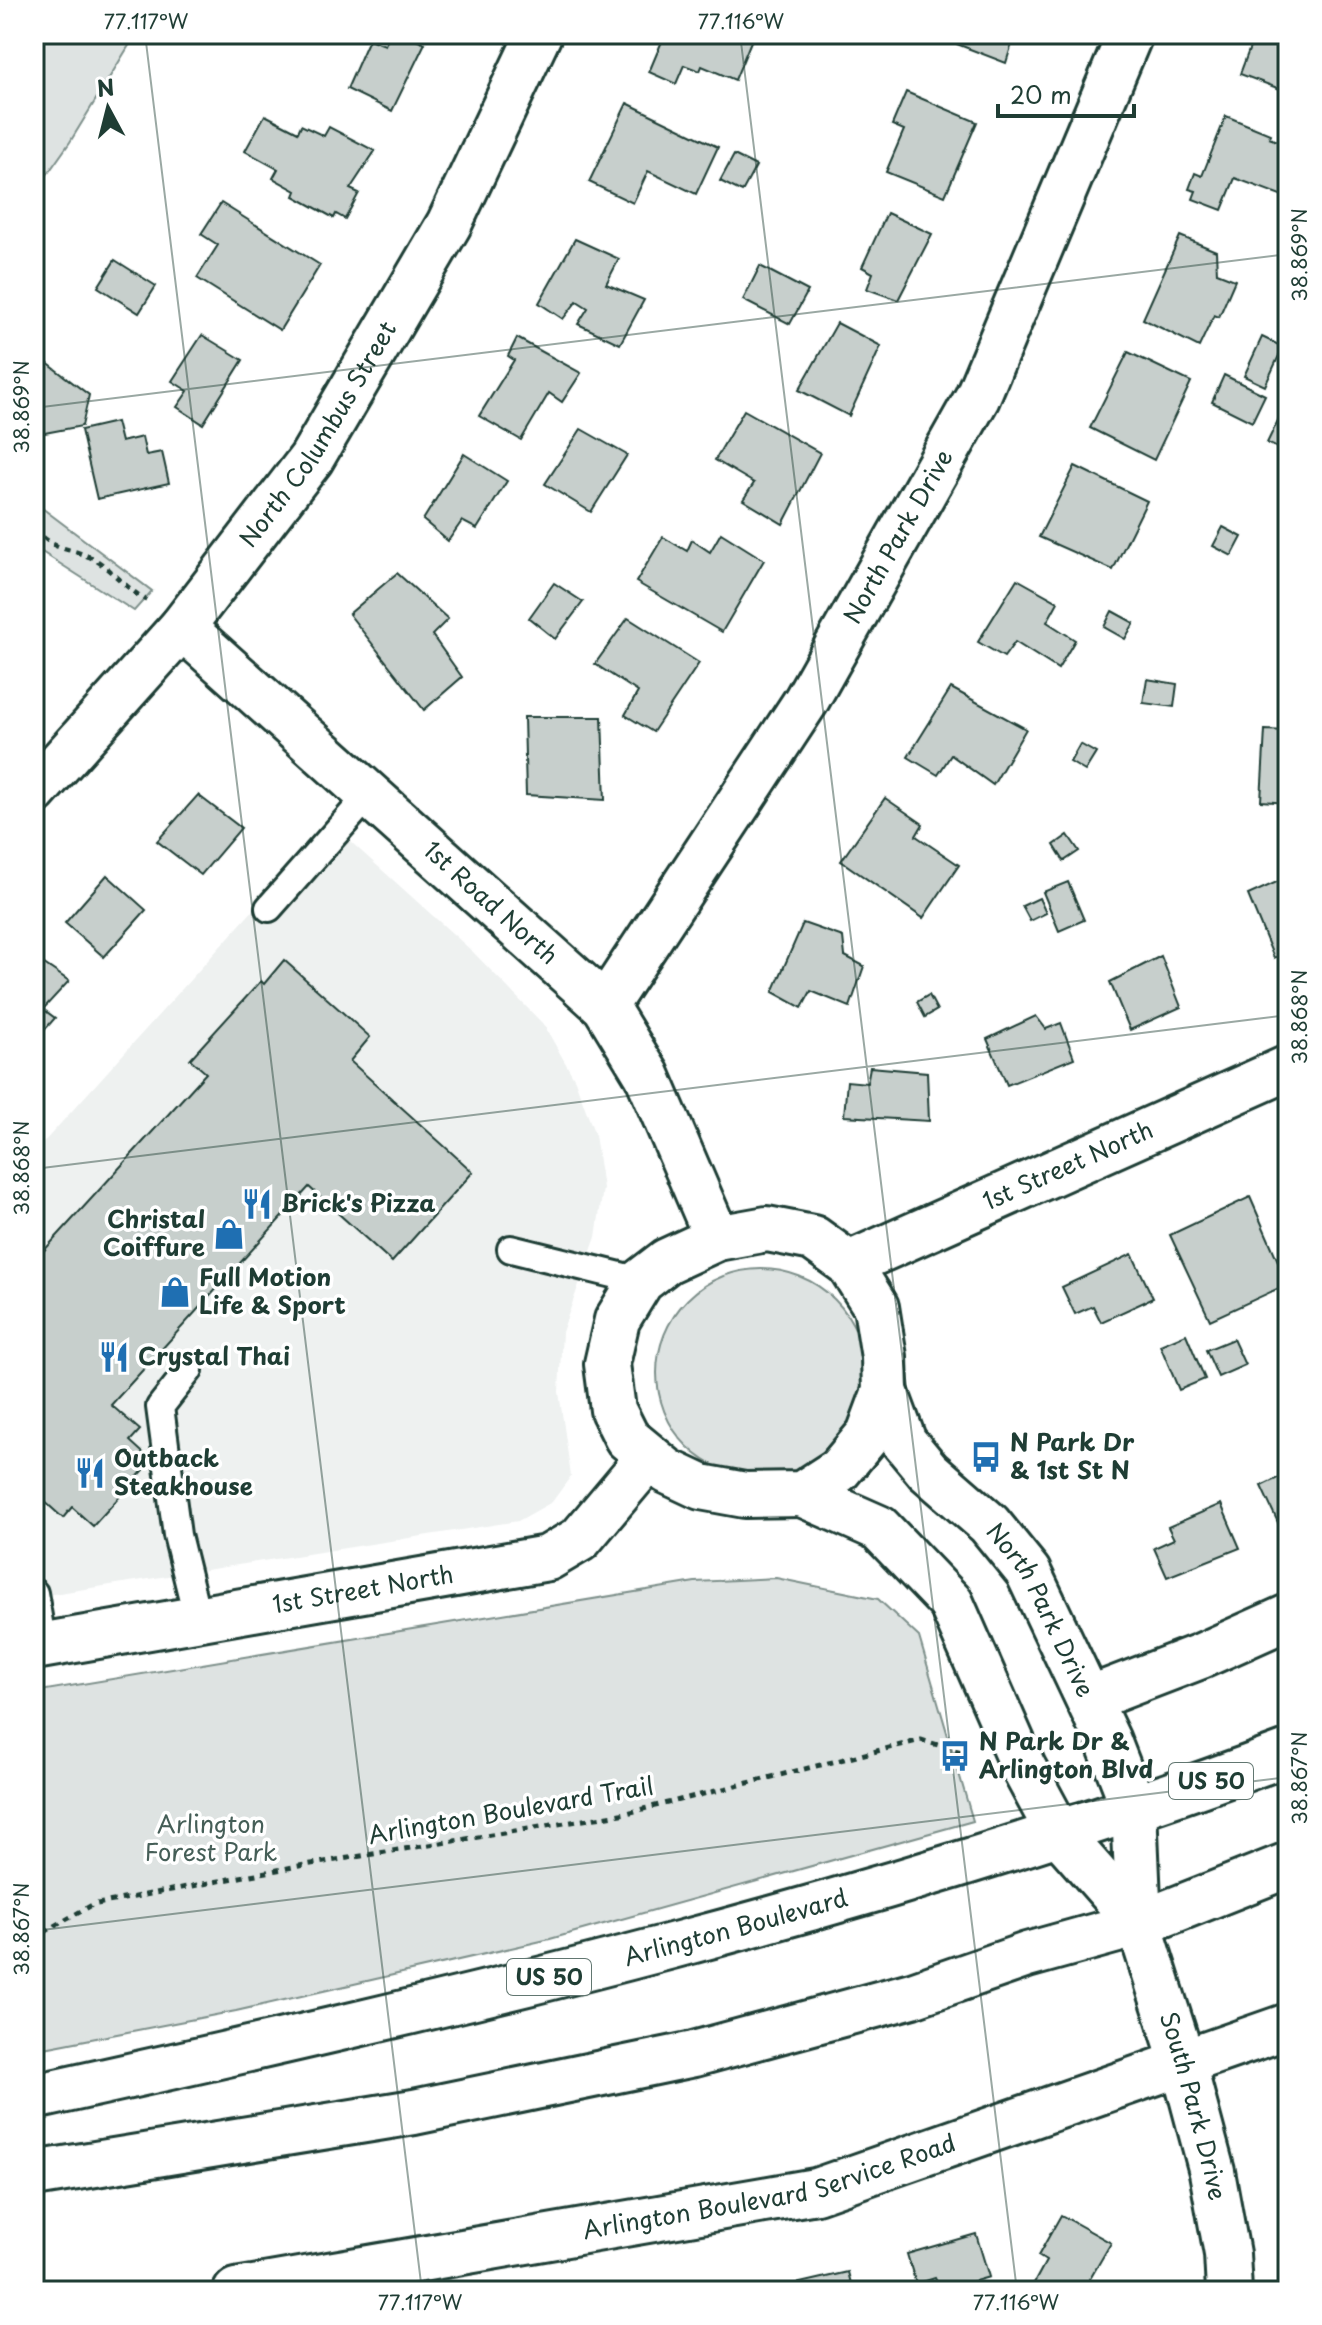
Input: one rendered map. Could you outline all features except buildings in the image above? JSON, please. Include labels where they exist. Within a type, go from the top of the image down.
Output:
[{"type":"main road","name":"North Columbus Street","points":[[34,792],[182,627],[311,459],[449,224],[539,34]]},
{"type":"main road","name":"North Park Drive","points":[[605,1006],[806,701],[977,398],[1130,34]]},
{"type":"main road","name":"1st Road North","points":[[182,627],[605,1006],[647,1075],[717,1238]]},
{"type":"main road","name":"1st Street North","points":[[849,1264],[1288,1068]]},
{"type":"main road","points":[[802,1494],[839,1470],[869,1434],[885,1391],[876,1307],[849,1264],[813,1238],[767,1229],[717,1238],[667,1261],[641,1281],[617,1320],[607,1364],[613,1410],[627,1438],[667,1471],[701,1487],[745,1495],[802,1494],[879,1528],[951,1603],[1023,1767],[1058,1832],[1139,1924]]},
{"type":"main road","name":"North Park Drive","points":[[885,1391],[904,1442],[928,1471],[989,1524],[1028,1572],[1089,1699],[1134,1808],[1139,1924]]},
{"type":"main road","name":"1st Street North","points":[[38,1646],[548,1558],[580,1539],[649,1457]]},
{"type":"main road","points":[[1089,1699],[1288,1617]]},
{"type":"main road","name":"Arlington Boulevard","points":[[34,2097],[338,2030],[800,1910],[1134,1808],[1288,1753]]},
{"type":"main road","points":[[34,2174],[414,2112],[597,2077],[797,2028],[1139,1924],[1288,1865]]},
{"type":"main road","name":"South Park Drive","points":[[1139,1924],[1183,2063],[1220,2213],[1229,2291]]},
{"type":"main road","name":"Arlington Boulevard Service Road","points":[[236,2291],[816,2191],[1288,2026]]},
{"type":"lane","points":[[269,908],[368,796]]},
{"type":"lane","points":[[511,1249],[641,1281]]},
{"type":"lane","points":[[189,1370],[160,1407],[177,1535],[198,1620]]},
{"type":"lane","points":[[34,1593],[38,1646]]},
{"type":"path","points":[[34,529],[54,549],[92,558],[129,592],[182,627]]},
{"type":"path","name":"Arlington Boulevard Trail","points":[[34,1938],[92,1905],[293,1867],[627,1813],[921,1740],[964,1752],[971,1761]]},
{"type":"shaded area","points":[[331,824],[473,952],[544,1025],[575,1080],[595,1135],[603,1188],[596,1237],[562,1332],[559,1392],[571,1476],[552,1502],[518,1521],[34,1597],[34,1153]]},
{"type":"green space","points":[[34,34],[136,34],[70,142],[34,193]]},
{"type":"green space","points":[[34,502],[152,591],[134,611],[34,547]]},
{"type":"green space","points":[[761,1269],[801,1277],[835,1299],[857,1333],[865,1373],[857,1413],[835,1447],[801,1469],[761,1477],[721,1469],[687,1447],[665,1413],[657,1373],[665,1333],[687,1299],[721,1277]]},
{"type":"green space","name":"Arlington Forest Park","points":[[776,1578],[878,1599],[919,1637],[973,1821],[550,1939],[236,2011],[34,2050],[34,1692],[695,1582]]},
{"type":"place","name":"Brick's Pizza","points":[[257,1204]]},
{"type":"place","name":"Christal Coiffure","points":[[229,1234]]},
{"type":"place","name":"Full Motion Life & Sport","points":[[175,1292]]},
{"type":"place","name":"Crystal Thai","points":[[114,1357]]},
{"type":"place","name":"N Park Dr & 1st St N","points":[[986,1457]]},
{"type":"place","name":"Outback Steakhouse","points":[[90,1473]]},
{"type":"place","name":"N Park Dr & Arlington Blvd","points":[[955,1756]]}]
